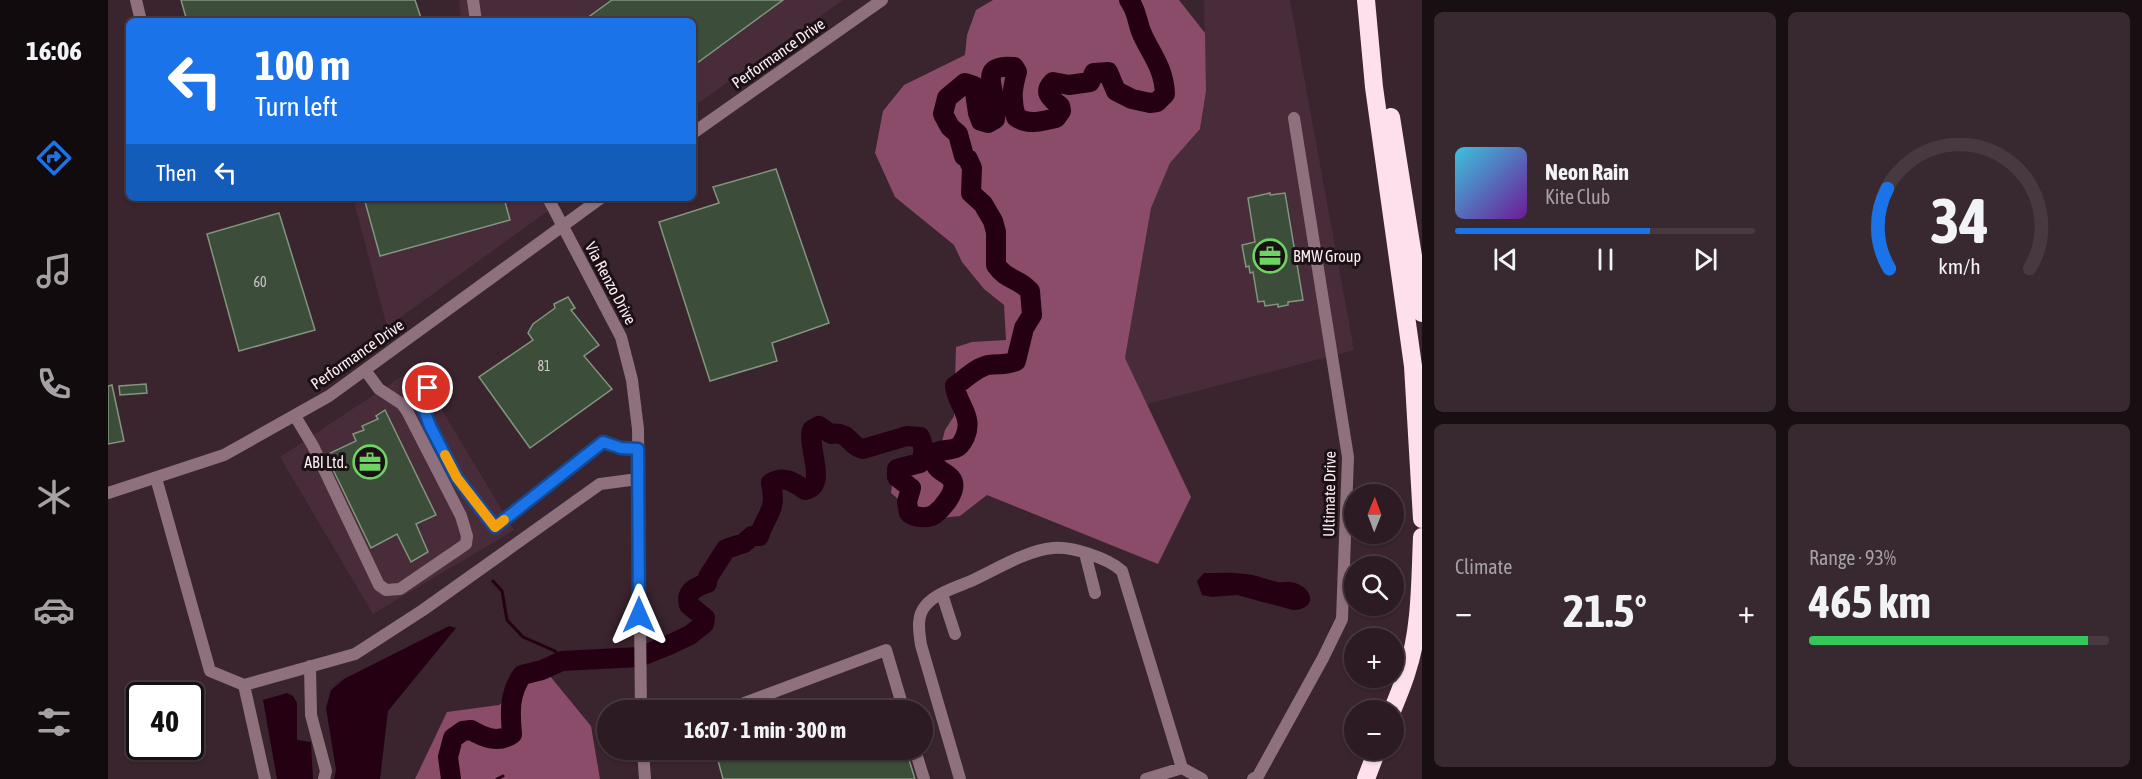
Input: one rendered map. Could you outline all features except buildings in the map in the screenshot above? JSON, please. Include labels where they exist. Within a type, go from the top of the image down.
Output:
[{"type":"highway","points":[[1366,0],[1374,87],[1413,366],[1422,519]]},
{"type":"highway","points":[[1372,0],[1422,313]]},
{"type":"highway","points":[[1396,700],[1407,670],[1420,602],[1422,537]]},
{"type":"highway","points":[[1366,779],[1373,760]]},
{"type":"street","points":[[136,0],[140,18]]},
{"type":"street","points":[[473,0],[476,18]]},
{"type":"street","name":"Performance Drive","points":[[696,131],[882,0]]},
{"type":"street","name":"Ultimate Drive","points":[[1252,779],[1258,776],[1342,619],[1348,457],[1294,118]]},
{"type":"street","name":"Via Renzo Drive","points":[[550,201],[621,337],[632,380],[638,449],[640,700]]},
{"type":"street","name":"Performance Drive","points":[[108,493],[224,455],[329,396],[597,201]]},
{"type":"street","points":[[295,416],[313,446],[379,585],[386,590],[400,589],[466,544],[467,536],[461,516],[407,411],[402,404],[379,389],[365,370]]},
{"type":"street","points":[[428,388],[423,407],[430,426],[457,478],[495,527],[603,442],[621,448],[638,449]]},
{"type":"street","points":[[156,478],[210,671],[244,685],[355,654],[423,610],[600,484],[638,479]]},
{"type":"street","points":[[960,779],[921,645],[919,627],[922,611],[927,603],[942,594],[1028,555],[1052,548],[1065,548],[1085,553],[1112,562],[1122,571],[1182,768],[1202,779]]},
{"type":"street","points":[[1085,553],[1095,594]]},
{"type":"street","points":[[942,594],[955,634]]},
{"type":"street","points":[[752,700],[886,650],[901,700]]},
{"type":"street","points":[[310,666],[311,715],[326,771],[324,779]]},
{"type":"street","points":[[244,685],[265,779]]},
{"type":"street","points":[[306,732],[311,715]]},
{"type":"street","points":[[644,760],[645,779]]},
{"type":"street","points":[[918,760],[924,779]]},
{"type":"street","points":[[1146,779],[1182,768]]},
{"type":"shaded area","points":[[459,0],[843,0],[696,105],[696,18],[461,18]]},
{"type":"shaded area","points":[[993,0],[1179,0],[1205,33],[1206,91],[1200,129],[1170,163],[1151,208],[1125,358],[1191,497],[1158,564],[987,495],[960,516],[923,520],[891,493],[894,470],[904,463],[926,462],[939,453],[945,430],[954,416],[956,347],[972,342],[1006,340],[1004,305],[984,289],[962,262],[954,245],[895,197],[875,153],[883,111],[904,85],[965,55],[967,35],[976,10]]},
{"type":"shaded area","points":[[1204,0],[1290,0],[1354,350],[1147,404],[1125,358],[1151,208],[1170,163],[1200,129],[1206,91]]},
{"type":"shaded area","points":[[354,201],[562,201],[387,327]]},
{"type":"shaded area","points":[[416,367],[514,530],[373,614],[280,457]]},
{"type":"shaded area","points":[[1204,573],[1241,573],[1278,582],[1291,582],[1298,584],[1308,592],[1310,602],[1301,609],[1293,610],[1237,595],[1212,597],[1202,595],[1197,581]]},
{"type":"shaded area","points":[[449,626],[456,628],[388,711],[380,779],[334,779],[336,770],[326,708],[331,690],[344,679]]},
{"type":"shaded area","points":[[545,670],[591,726],[600,779],[415,779],[447,712],[499,705]]},
{"type":"shaded area","points":[[287,693],[293,696],[297,703],[297,740],[311,742],[313,779],[277,779],[263,700]]},
{"type":"waterway","points":[[451,779],[448,757],[453,738],[463,731],[471,730],[496,739],[512,734],[511,703],[522,675],[542,670],[562,661],[639,657],[690,635],[704,624],[705,618],[689,605],[690,593],[707,583],[708,577],[726,549],[744,543],[752,536],[759,536],[772,506],[771,483],[785,480],[805,490],[812,487],[816,474],[811,438],[812,430],[819,426],[831,434],[846,437],[854,445],[863,449],[907,436],[920,437],[923,450],[920,463],[897,469],[897,477],[911,488],[907,502],[909,513],[926,517],[932,516],[942,508],[951,495],[953,482],[936,466],[933,454],[961,445],[968,423],[955,386],[984,366],[1016,361],[1024,328],[1032,315],[1030,291],[1004,274],[996,265],[996,232],[993,221],[983,204],[971,193],[972,168],[964,156],[958,134],[950,127],[943,114],[947,98],[965,83],[974,86],[981,121],[988,123],[995,119],[991,83],[993,72],[1003,67],[1014,67],[1017,72],[1013,105],[1016,117],[1021,120],[1036,122],[1056,118],[1061,111],[1060,106],[1048,93],[1053,82],[1069,85],[1090,82],[1094,73],[1108,72],[1116,91],[1132,99],[1150,103],[1157,102],[1165,94],[1163,77],[1129,0]]},
{"type":"waterway","points":[[493,581],[502,591],[507,620],[523,637],[555,651],[562,661]]},
{"type":"waterway","points":[[497,779],[503,776]]},
{"type":"slow traffic","points":[[445,455],[457,478],[495,527],[504,520]]},
{"type":"place","name":"BMW Group","points":[[1270,256]]},
{"type":"place","name":"ABI Ltd.","points":[[370,462]]},
{"type":"route","points":[[428,388],[423,407],[430,426],[457,478],[495,527],[603,442],[621,448],[638,449],[639,615]]}]
